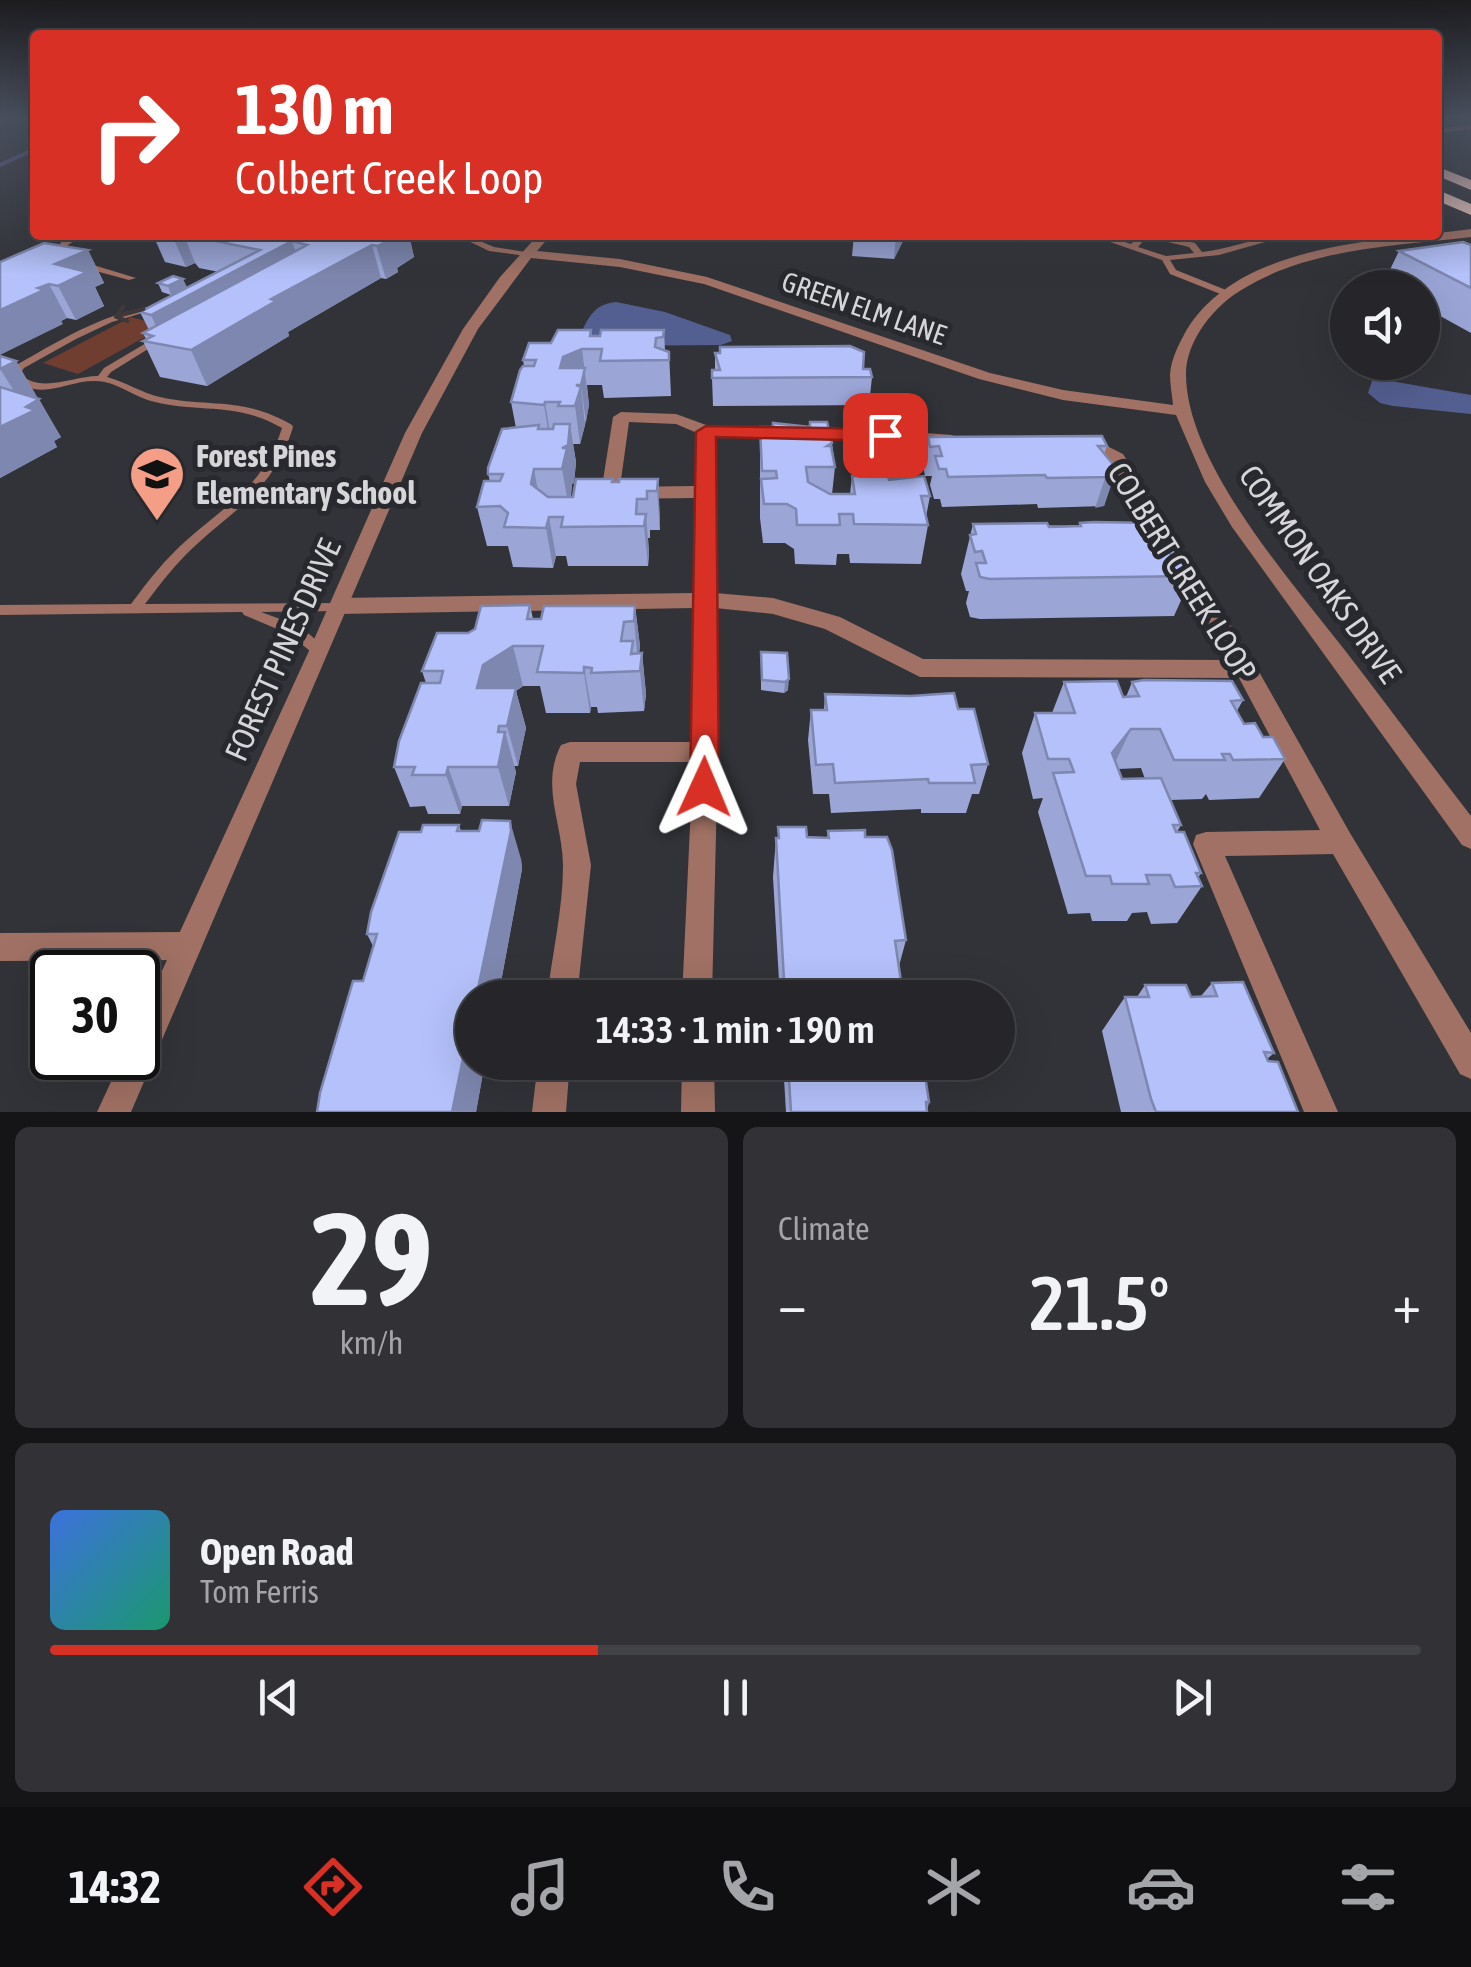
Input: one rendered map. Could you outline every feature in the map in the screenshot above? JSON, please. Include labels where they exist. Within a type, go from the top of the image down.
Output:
[{"type":"highway","points":[[1442,173],[1471,185]]},
{"type":"highway","points":[[1442,197],[1471,210]]},
{"type":"street","name":"COMMON OAKS DRIVE","points":[[1442,237],[1471,233]]},
{"type":"street","name":"FOREST PINES DRIVE","points":[[114,1112],[320,651],[416,422],[485,304],[541,240]]},
{"type":"street","name":"COMMON OAKS DRIVE","points":[[1425,240],[1313,257],[1268,271],[1212,306],[1190,337],[1178,373],[1184,411],[1197,450],[1239,524],[1471,837]]},
{"type":"street","name":"GREEN ELM LANE","points":[[526,254],[620,264],[707,282],[985,376],[1063,395],[1184,411]]},
{"type":"street","points":[[703,492],[610,493],[620,417],[672,418],[692,422],[706,432],[885,435],[969,441]]},
{"type":"street","points":[[698,980],[706,752],[706,432]]},
{"type":"street","name":"COLBERT CREEK LOOP","points":[[1060,442],[1097,448],[1117,458],[1246,669],[1340,842],[1471,1063]]},
{"type":"street","points":[[339,606],[706,600],[774,606],[832,624],[920,668],[1246,669]]},
{"type":"street","points":[[564,980],[577,865],[563,784],[570,752],[706,752]]},
{"type":"street","points":[[1321,1112],[1206,844],[1340,842]]},
{"type":"street","points":[[0,946],[188,946]]},
{"type":"street","points":[[549,1112],[552,1080]]},
{"type":"street","points":[[698,1080],[698,1112]]},
{"type":"lane","points":[[72,240],[55,253],[61,260],[132,278]]},
{"type":"lane","points":[[470,240],[481,246],[526,254]]},
{"type":"lane","points":[[1112,240],[1165,258],[1263,240]]},
{"type":"lane","points":[[1133,246],[1140,240]]},
{"type":"lane","points":[[1170,240],[1192,245],[1199,254]]},
{"type":"lane","points":[[1165,258],[1173,272],[1228,294]]},
{"type":"lane","points":[[136,606],[176,557],[265,480],[284,450],[288,426],[267,412],[243,405],[155,399],[102,378],[35,386],[20,381],[15,374],[21,366],[115,316],[148,308],[182,311]]},
{"type":"lane","points":[[102,378],[107,370],[174,328]]},
{"type":"lane","points":[[878,486],[892,486],[885,435]]},
{"type":"lane","points":[[222,606],[260,614],[294,630],[320,651]]},
{"type":"lane","points":[[0,610],[339,606]]},
{"type":"shaded area","points":[[131,317],[165,326],[78,374],[43,363]]},
{"type":"water","points":[[616,302],[665,312],[730,335],[732,341],[721,345],[590,346],[580,335],[586,322],[598,308]]},
{"type":"water","points":[[1372,381],[1471,395],[1471,414],[1380,403],[1368,393]]},
{"type":"building","points":[[211,240],[389,240],[372,245],[271,299],[276,301],[191,350],[143,341],[153,336],[143,333],[307,245],[292,241],[151,315],[140,312],[260,250]]},
{"type":"building","points":[[1463,242],[1471,245],[1471,288],[1440,270],[1399,251]]},
{"type":"building","points":[[44,243],[88,250],[55,264],[87,272],[58,286],[38,288],[44,290],[0,310],[0,262]]},
{"type":"building","points":[[173,276],[183,279],[168,286],[158,283]]},
{"type":"building","points":[[558,330],[591,330],[590,336],[600,336],[601,330],[664,330],[663,337],[656,338],[655,347],[669,352],[669,360],[600,361],[602,349],[582,349],[563,357],[560,368],[585,368],[581,385],[576,385],[581,387],[575,406],[558,406],[560,402],[511,402],[520,370],[523,366],[534,366],[536,360],[523,360],[529,343],[551,343]]},
{"type":"building","points":[[850,346],[864,352],[863,369],[870,369],[872,377],[712,378],[712,370],[720,370],[715,353],[720,353],[720,347]]},
{"type":"building","points":[[0,356],[16,361],[0,369]]},
{"type":"building","points":[[0,387],[39,399],[26,407],[35,410],[0,427]]},
{"type":"building","points":[[810,422],[827,422],[832,443],[827,446],[831,446],[835,467],[806,467],[808,482],[830,494],[855,494],[852,476],[888,476],[889,480],[924,476],[930,496],[921,496],[928,525],[854,524],[853,514],[839,514],[840,525],[797,525],[796,509],[787,504],[764,504],[761,479],[777,478],[776,471],[762,471],[760,427],[773,427],[773,423],[810,427]]},
{"type":"building","points":[[554,424],[570,424],[568,445],[562,448],[567,448],[562,469],[534,469],[531,484],[548,497],[573,497],[576,479],[658,479],[657,491],[647,491],[647,499],[637,499],[636,514],[646,514],[644,526],[561,527],[563,517],[549,517],[546,528],[504,527],[508,513],[500,506],[477,507],[484,481],[500,481],[503,474],[488,474],[502,429],[539,425],[538,429],[553,429]]},
{"type":"building","points":[[1102,436],[1107,446],[1098,446],[1116,468],[1110,468],[1114,477],[948,477],[946,469],[939,469],[935,456],[942,456],[939,446],[930,447],[928,437]]},
{"type":"building","points":[[1094,522],[1153,523],[1159,534],[1166,533],[1175,550],[1168,550],[1175,562],[1185,562],[1192,576],[980,577],[976,563],[986,563],[982,551],[975,552],[970,535],[976,534],[973,524],[1047,523],[1049,527]]},
{"type":"building","points":[[530,605],[527,619],[541,619],[544,606],[635,606],[634,621],[624,622],[621,641],[633,641],[631,654],[642,653],[640,671],[591,673],[592,668],[584,667],[584,673],[537,672],[543,646],[513,646],[483,665],[477,688],[516,688],[507,726],[499,726],[498,732],[505,732],[498,767],[448,767],[446,775],[412,775],[415,767],[394,767],[399,741],[421,683],[440,683],[443,671],[422,671],[437,633],[468,633],[475,629],[481,606]]},
{"type":"building","points":[[761,652],[787,653],[789,679],[762,680]]},
{"type":"building","points":[[1117,681],[1123,697],[1139,696],[1132,682],[1232,681],[1243,700],[1231,701],[1244,724],[1255,723],[1263,737],[1273,737],[1285,759],[1233,760],[1230,754],[1222,754],[1225,760],[1174,760],[1160,729],[1131,729],[1112,753],[1122,779],[1161,778],[1181,825],[1173,825],[1176,832],[1184,832],[1201,873],[1196,873],[1202,886],[1175,887],[1170,875],[1146,875],[1149,884],[1112,884],[1110,876],[1086,876],[1053,773],[1074,772],[1069,759],[1048,759],[1035,713],[1075,713],[1064,682]]},
{"type":"building","points":[[954,693],[958,709],[974,709],[988,764],[971,765],[975,783],[929,783],[928,779],[835,783],[833,764],[816,765],[811,710],[827,710],[825,694]]},
{"type":"building","points":[[482,820],[510,821],[480,980],[455,980],[455,1080],[459,1080],[452,1112],[317,1112],[353,981],[363,981],[377,934],[367,934],[371,912],[399,832],[421,832],[423,825],[459,825],[457,831],[479,831]]},
{"type":"building","points":[[778,827],[806,827],[807,837],[829,838],[828,831],[865,830],[865,837],[887,837],[906,940],[895,941],[901,980],[784,980]]},
{"type":"building","points":[[1243,982],[1274,1053],[1264,1052],[1268,1061],[1278,1062],[1298,1112],[1156,1112],[1125,997],[1149,997],[1145,985],[1186,985],[1191,997],[1217,996],[1212,983]]},
{"type":"building","points":[[789,1080],[926,1080],[927,1112],[791,1112]]},
{"type":"place","name":"Forest Pines Elementary School","points":[[157,523]]},
{"type":"route","points":[[704,787],[706,432],[885,435]]}]
